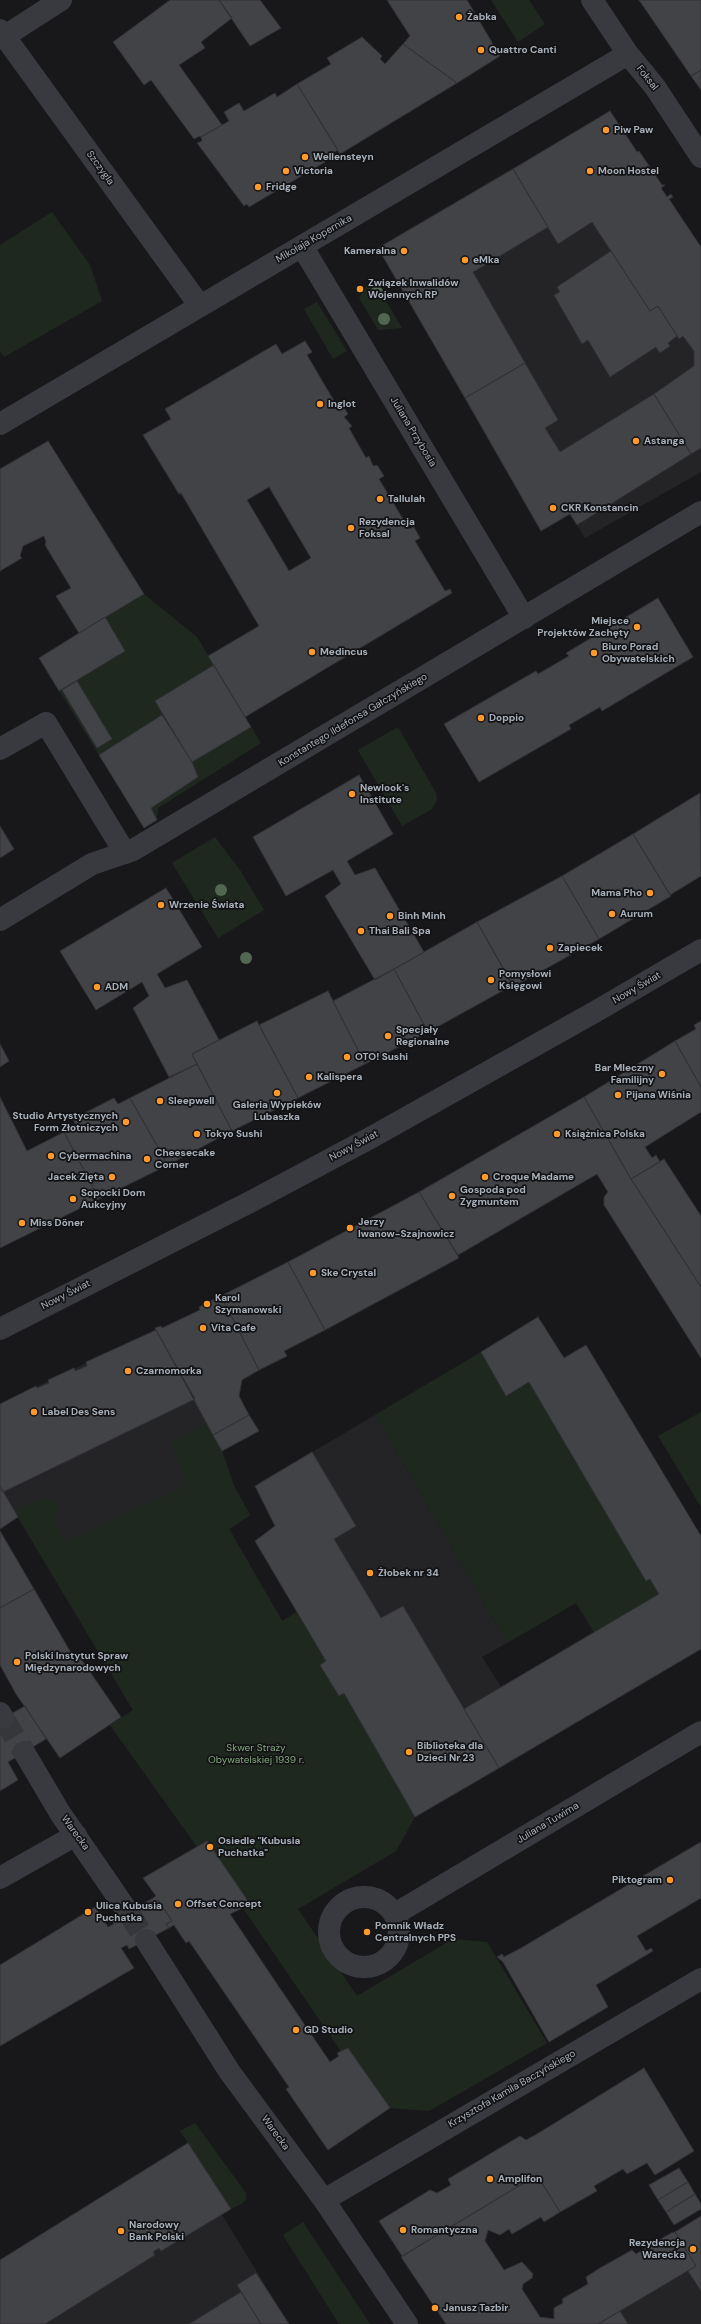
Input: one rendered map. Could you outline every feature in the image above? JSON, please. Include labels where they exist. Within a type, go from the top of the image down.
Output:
[{"type":"street","points":[[2,33],[61,0]]},
{"type":"street","name":"Foksal","points":[[592,0],[628,54],[655,88],[701,157]]},
{"type":"street","name":"Szczygla","points":[[2,33],[200,306]]},
{"type":"street","name":"Mikołaja Kopernika","points":[[0,424],[628,54]]},
{"type":"street","name":"Juliana Przybosia","points":[[302,246],[524,618]]},
{"type":"street","name":"Konstantego Ildefonsa Gałczyńskiego","points":[[0,920],[92,864],[133,850],[701,512]]},
{"type":"street","points":[[0,749],[46,723],[124,853]]},
{"type":"street","name":"Nowy Świat","points":[[0,1329],[245,1205],[372,1137],[594,1013],[701,950]]},
{"type":"street","name":"Juliana Tuwima","points":[[395,1914],[701,1732]]},
{"type":"street","name":"Warecka","points":[[24,1752],[76,1835],[128,1912]]},
{"type":"street","points":[[0,1878],[76,1835]]},
{"type":"street","name":"Warecka","points":[[146,1940],[229,2071],[324,2200],[407,2324]]},
{"type":"street","name":"Krzysztofa Kamila Baczyńskiego","points":[[324,2200],[701,1979]]},
{"type":"shaded area","points":[[610,111],[637,152],[639,151],[661,184],[665,185],[661,188],[667,197],[671,194],[673,197],[669,199],[701,247],[701,472],[585,538],[570,514],[541,531],[378,248]]},
{"type":"shaded area","points":[[156,1330],[222,1451],[234,1486],[250,1515],[229,1529],[282,1621],[133,1710],[0,1486],[0,1404]]},
{"type":"shaded area","name":"Żłobek nr 34","points":[[375,1415],[507,1643],[482,1657],[501,1687],[464,1709],[403,1606],[321,1653],[255,1541],[275,1526],[255,1486]]},
{"type":"shaded area","name":"Narodowy Bank Polski","points":[[188,2143],[231,2209],[222,2215],[289,2324],[0,2324],[0,2260]]},
{"type":"shaded area","points":[[688,2271],[701,2291],[701,2324],[598,2324]]},
{"type":"green space","points":[[491,0],[529,0],[545,24],[518,42]]},
{"type":"green space","points":[[52,212],[90,265],[102,301],[4,357],[0,351],[0,245]]},
{"type":"green space","points":[[372,277],[402,328],[378,330],[359,298]]},
{"type":"green space","points":[[317,302],[347,351],[333,359],[304,309]]},
{"type":"green space","points":[[144,594],[197,637],[261,743],[158,808],[157,820],[144,828],[39,658]]},
{"type":"green space","points":[[398,727],[436,793],[437,800],[432,809],[402,826],[358,750]]},
{"type":"green space","points":[[215,837],[240,870],[264,910],[218,938],[172,863]]},
{"type":"green space","points":[[481,1352],[506,1396],[529,1382],[646,1580],[650,1579],[659,1594],[594,1632],[576,1603],[507,1643],[375,1415]]},
{"type":"green space","points":[[701,1412],[701,1507],[658,1436]]},
{"type":"green space","name":"Skwer Straży Obywatelskiej 1939 r.","points":[[208,1423],[222,1451],[234,1486],[250,1515],[229,1529],[282,1621],[297,1612],[326,1661],[320,1665],[339,1696],[344,1693],[415,1817],[396,1851],[298,1909],[357,1996],[453,1939],[487,1942],[547,2043],[429,2111],[390,2108],[348,2048],[342,2052],[340,2050],[243,1908],[207,1841],[197,1847],[110,1725],[133,1710],[14,1511],[41,1499],[54,1500],[57,1505],[57,1512],[52,1517],[66,1542],[188,1484],[170,1443]]},
{"type":"green space","points":[[195,2123],[246,2193],[246,2199],[243,2203],[231,2209],[180,2131]]},
{"type":"green space","points":[[303,2222],[370,2324],[339,2324],[283,2235]]},
{"type":"building","points":[[170,0],[219,0],[232,18],[201,42],[205,48],[179,65],[222,125],[201,137],[200,136],[194,139],[151,80],[144,85],[113,42]]},
{"type":"building","points":[[219,0],[260,0],[281,28],[250,46]]},
{"type":"building","points":[[387,0],[467,0],[500,56],[457,83],[403,44],[410,36]]},
{"type":"building","points":[[639,0],[701,0],[701,70],[691,76]]},
{"type":"building","points":[[362,37],[382,56],[380,59],[385,64],[403,44],[457,83],[340,154],[297,84],[331,64],[327,58]]},
{"type":"building","points":[[701,70],[701,90],[691,76]]},
{"type":"building","points":[[297,84],[338,150],[323,159],[325,162],[249,207],[247,204],[244,206],[197,143],[202,141],[201,137],[229,121],[224,112],[239,103],[244,111],[275,93],[277,97]]},
{"type":"building","points":[[610,111],[637,152],[639,151],[662,185],[665,185],[661,188],[667,197],[671,194],[673,197],[669,199],[701,247],[701,448],[691,454],[654,394],[694,366],[694,351],[683,336],[679,339],[658,306],[650,311],[592,222],[558,244],[513,169]]},
{"type":"building","points":[[513,169],[548,227],[473,272],[525,363],[465,398],[378,248]]},
{"type":"building","points":[[611,251],[650,311],[658,306],[677,336],[668,343],[670,346],[660,353],[656,347],[610,377],[588,340],[582,344],[554,295],[560,292],[557,287]]},
{"type":"building","name":"Rezydencja Foksal","points":[[305,341],[312,352],[307,355],[337,406],[341,403],[348,414],[344,417],[352,426],[349,428],[366,458],[369,456],[373,466],[377,465],[384,476],[379,479],[409,529],[414,527],[420,538],[415,541],[445,591],[450,589],[452,593],[245,717],[208,656],[259,626],[181,493],[179,494],[143,435],[171,419],[165,409],[276,344],[282,354]],"holes":[[[269,487],[311,558],[289,571],[247,500]]]},
{"type":"building","points":[[525,363],[558,420],[545,428],[560,452],[654,394],[691,454],[577,525],[570,514],[541,531],[465,398]]},
{"type":"building","points":[[48,441],[144,594],[79,633],[56,596],[71,588],[45,545],[46,542],[44,536],[23,546],[20,556],[22,558],[0,571],[0,469]]},
{"type":"building","points":[[658,598],[693,657],[602,711],[600,707],[569,725],[571,729],[479,782],[444,724],[536,671],[538,674],[569,656],[566,653]]},
{"type":"building","points":[[105,617],[125,651],[59,691],[39,658]]},
{"type":"building","points":[[214,665],[251,727],[192,762],[155,701]]},
{"type":"building","points":[[77,681],[112,739],[97,748],[62,690]]},
{"type":"building","points":[[162,715],[192,762],[198,777],[151,808],[157,820],[144,828],[99,755]]},
{"type":"building","points":[[359,775],[393,834],[347,861],[355,875],[375,868],[424,952],[375,980],[325,896],[341,884],[333,870],[286,896],[253,837]]},
{"type":"building","points":[[700,793],[701,876],[670,895],[633,834]]},
{"type":"building","points":[[0,826],[14,849],[0,858]]},
{"type":"building","points":[[633,834],[671,896],[599,939],[562,876]]},
{"type":"building","points":[[562,876],[599,939],[513,987],[477,922]]},
{"type":"building","points":[[166,888],[202,947],[157,974],[165,988],[187,980],[219,1040],[192,1054],[197,1064],[169,1077],[133,1008],[149,996],[142,982],[96,1010],[60,951]]},
{"type":"building","points":[[477,922],[513,985],[428,1032],[394,969]]},
{"type":"building","points":[[394,969],[428,1032],[365,1064],[333,1001]]},
{"type":"building","points":[[328,991],[365,1064],[298,1098],[259,1025]]},
{"type":"building","points":[[257,1021],[298,1098],[232,1131],[192,1054]]},
{"type":"building","points":[[701,1021],[701,1087],[675,1041],[696,1029],[694,1025]]},
{"type":"building","points":[[675,1041],[701,1087],[701,1112],[645,1147],[652,1158],[656,1155],[660,1162],[631,1179],[584,1097]]},
{"type":"building","points":[[0,1044],[9,1061],[0,1067]]},
{"type":"building","points":[[197,1064],[232,1131],[168,1165],[130,1098]]},
{"type":"building","points":[[0,1097],[27,1151],[64,1132],[99,1199],[0,1248]]},
{"type":"building","points":[[584,1097],[631,1179],[701,1287],[701,1358],[604,1205],[604,1197],[608,1192],[597,1174],[458,1255],[419,1192]]},
{"type":"building","points":[[114,1098],[118,1104],[130,1098],[168,1165],[99,1199],[64,1132],[76,1125],[73,1119]]},
{"type":"building","points":[[664,1159],[701,1216],[701,1287],[631,1179]]},
{"type":"building","points":[[419,1192],[459,1258],[325,1330],[288,1262]]},
{"type":"building","points":[[288,1262],[325,1330],[284,1351],[287,1356],[259,1370],[221,1296]]},
{"type":"building","points":[[221,1296],[259,1370],[242,1380],[239,1396],[249,1415],[213,1435],[155,1328],[161,1326],[162,1328],[200,1310],[199,1307]]},
{"type":"building","points":[[538,1317],[564,1358],[586,1345],[701,1536],[701,1649],[499,1768],[464,1709],[659,1594],[650,1579],[646,1581],[529,1382],[506,1396],[481,1352]]},
{"type":"building","points":[[156,1330],[195,1399],[3,1492],[0,1486],[0,1404],[36,1386],[37,1388],[49,1383],[48,1380],[74,1368],[75,1371],[87,1366],[86,1362]]},
{"type":"building","points":[[249,1415],[259,1431],[222,1451],[213,1435]]},
{"type":"building","points":[[312,1452],[356,1526],[334,1539],[381,1618],[403,1606],[499,1768],[415,1817],[344,1693],[339,1696],[320,1665],[326,1661],[255,1541],[275,1526],[255,1486]]},
{"type":"building","points":[[0,1486],[18,1517],[0,1529]]},
{"type":"building","points":[[0,1531],[34,1589],[0,1608]]},
{"type":"building","points":[[34,1589],[74,1658],[79,1656],[121,1717],[60,1758],[16,1694],[0,1665],[0,1608]]},
{"type":"building","points":[[25,1706],[46,1739],[8,1762],[18,1780],[0,1791],[0,1720]]},
{"type":"building","points":[[207,1841],[248,1901],[242,1906],[243,1908],[230,1914],[330,2062],[339,2056],[337,2053],[348,2048],[390,2108],[328,2150],[286,2089],[289,2087],[189,1941],[186,1943],[174,1925],[169,1928],[166,1924],[172,1921],[158,1900],[152,1904],[150,1900],[156,1896],[143,1878]]},
{"type":"building","points":[[701,1843],[701,1898],[637,1936],[646,1951],[651,1948],[653,1951],[596,1985],[608,2007],[549,2042],[503,1962],[497,1957],[502,1954],[504,1957],[521,1948]]},
{"type":"building","points":[[150,1900],[152,1904],[158,1900],[172,1921],[166,1924],[169,1928],[129,1949],[127,1945],[121,1948],[134,1968],[0,2046],[0,1965],[95,1907],[108,1927],[114,1924],[111,1920]]},
{"type":"building","points":[[644,2068],[694,2151],[655,2175],[647,2163],[627,2174],[623,2169],[594,2186],[597,2191],[560,2212],[537,2175],[402,2256],[379,2221],[430,2190],[437,2193],[451,2185],[448,2179],[520,2136],[526,2140],[537,2134]]},
{"type":"building","name":"Narodowy Bank Polski","points":[[188,2143],[231,2209],[161,2251],[159,2248],[153,2252],[155,2255],[45,2324],[0,2324],[0,2260]]},
{"type":"building","points":[[679,2168],[688,2182],[658,2200],[649,2185]]},
{"type":"building","points":[[537,2175],[560,2212],[544,2222],[541,2217],[512,2234],[509,2229],[500,2235],[488,2230],[485,2241],[504,2270],[522,2262],[533,2274],[532,2278],[523,2284],[522,2289],[540,2317],[554,2319],[554,2308],[563,2303],[562,2299],[588,2284],[586,2277],[632,2250],[636,2254],[671,2233],[675,2232],[696,2266],[598,2324],[446,2324],[401,2257]]},
{"type":"building","points":[[688,2182],[695,2194],[666,2212],[658,2200]]},
{"type":"building","points":[[695,2194],[701,2204],[701,2209],[674,2225],[666,2212]]},
{"type":"building","name":"Rezydencja Warecka","points":[[701,2216],[701,2291],[688,2271],[696,2266],[675,2232]]},
{"type":"building","points":[[256,2273],[289,2324],[261,2324],[237,2285]]},
{"type":"building","points":[[241,2292],[261,2324],[189,2324]]},
{"type":"building","points":[[620,2311],[628,2324],[598,2324]]},
{"type":"tunnel","points":[[3,1718],[24,1752]]},
{"type":"tunnel","points":[[128,1912],[146,1940]]},
{"type":"place","name":"Żabka","points":[[459,17]]},
{"type":"place","name":"Quattro Canti","points":[[481,50]]},
{"type":"place","name":"Piw Paw","points":[[606,130]]},
{"type":"place","name":"Wellensteyn","points":[[305,157]]},
{"type":"place","name":"Victoria","points":[[286,171]]},
{"type":"place","name":"Moon Hostel","points":[[590,171]]},
{"type":"place","name":"Fridge","points":[[258,187]]},
{"type":"place","name":"Kameralna","points":[[404,251]]},
{"type":"place","name":"eMka","points":[[465,260]]},
{"type":"place","name":"Związek Inwalidów Wojennych RP","points":[[360,289]]},
{"type":"place","name":"Inglot","points":[[320,404]]},
{"type":"place","name":"Astanga","points":[[636,441]]},
{"type":"place","name":"Tallulah","points":[[380,499]]},
{"type":"place","name":"CKR Konstancin","points":[[553,508]]},
{"type":"place","name":"Rezydencja Foksal","points":[[351,528]]},
{"type":"place","name":"Miejsce Projektów Zachęty","points":[[637,627]]},
{"type":"place","name":"Medincus","points":[[312,652]]},
{"type":"place","name":"Biuro Porad Obywatelskich","points":[[594,653]]},
{"type":"place","name":"Doppio","points":[[481,718]]},
{"type":"place","name":"Newlook's Institute","points":[[352,794]]},
{"type":"place","name":"Mama Pho","points":[[650,893]]},
{"type":"place","name":"Wrzenie Świata","points":[[161,905]]},
{"type":"place","name":"Aurum","points":[[612,914]]},
{"type":"place","name":"Binh Minh","points":[[390,916]]},
{"type":"place","name":"Thai Bali Spa","points":[[361,931]]},
{"type":"place","name":"Zapiecek","points":[[550,948]]},
{"type":"place","name":"Pomysłowi Księgowi","points":[[491,980]]},
{"type":"place","name":"ADM","points":[[97,987]]},
{"type":"place","name":"Specjały Regionalne","points":[[388,1036]]},
{"type":"place","name":"OTO! Sushi","points":[[347,1057]]},
{"type":"place","name":"Bar Mleczny Familijny","points":[[662,1074]]},
{"type":"place","name":"Kalispera","points":[[309,1077]]},
{"type":"place","name":"Galeria Wypieków Lubaszka","points":[[277,1093]]},
{"type":"place","name":"Pijana Wiśnia","points":[[618,1095]]},
{"type":"place","name":"Sleepwell","points":[[160,1101]]},
{"type":"place","name":"Studio Artystycznych Form Złotniczych","points":[[126,1122]]},
{"type":"place","name":"Tokyo Sushi","points":[[197,1134]]},
{"type":"place","name":"Książnica Polska","points":[[557,1134]]},
{"type":"place","name":"Cybermachina","points":[[51,1156]]},
{"type":"place","name":"Cheesecake Corner","points":[[147,1159]]},
{"type":"place","name":"Jacek Zięta","points":[[112,1177]]},
{"type":"place","name":"Croque Madame","points":[[485,1177]]},
{"type":"place","name":"Gospoda pod Zygmuntem","points":[[452,1196]]},
{"type":"place","name":"Sopocki Dom Aukcyjny","points":[[73,1199]]},
{"type":"place","name":"Miss Döner","points":[[22,1223]]},
{"type":"place","name":"Jerzy Iwanow-Szajnowicz","points":[[350,1228]]},
{"type":"place","name":"Ske Crystal","points":[[313,1273]]},
{"type":"place","name":"Karol Szymanowski","points":[[207,1304]]},
{"type":"place","name":"Vita Cafe","points":[[203,1328]]},
{"type":"place","name":"Czarnomorka","points":[[128,1371]]},
{"type":"place","name":"Label Des Sens","points":[[34,1412]]},
{"type":"place","name":"Żłobek nr 34","points":[[370,1573]]},
{"type":"place","name":"Polski Instytut Spraw Międzynarodowych","points":[[17,1662]]},
{"type":"place","name":"Biblioteka dla Dzieci Nr 23","points":[[409,1752]]},
{"type":"place","name":"Osiedle \"Kubusia Puchatka\"","points":[[210,1847]]},
{"type":"place","name":"Piktogram","points":[[670,1880]]},
{"type":"place","name":"Offset Concept","points":[[178,1904]]},
{"type":"place","name":"Ulica Kubusia Puchatka","points":[[88,1912]]},
{"type":"place","name":"Pomnik Władz Centralnych PPS","points":[[367,1932]]},
{"type":"place","name":"GD Studio","points":[[296,2030]]},
{"type":"place","name":"Amplifon","points":[[490,2179]]},
{"type":"place","name":"Romantyczna","points":[[403,2230]]},
{"type":"place","name":"Narodowy Bank Polski","points":[[121,2231]]},
{"type":"place","name":"Rezydencja Warecka","points":[[693,2249]]},
{"type":"place","name":"Janusz Tazbir","points":[[435,2308]]}]
